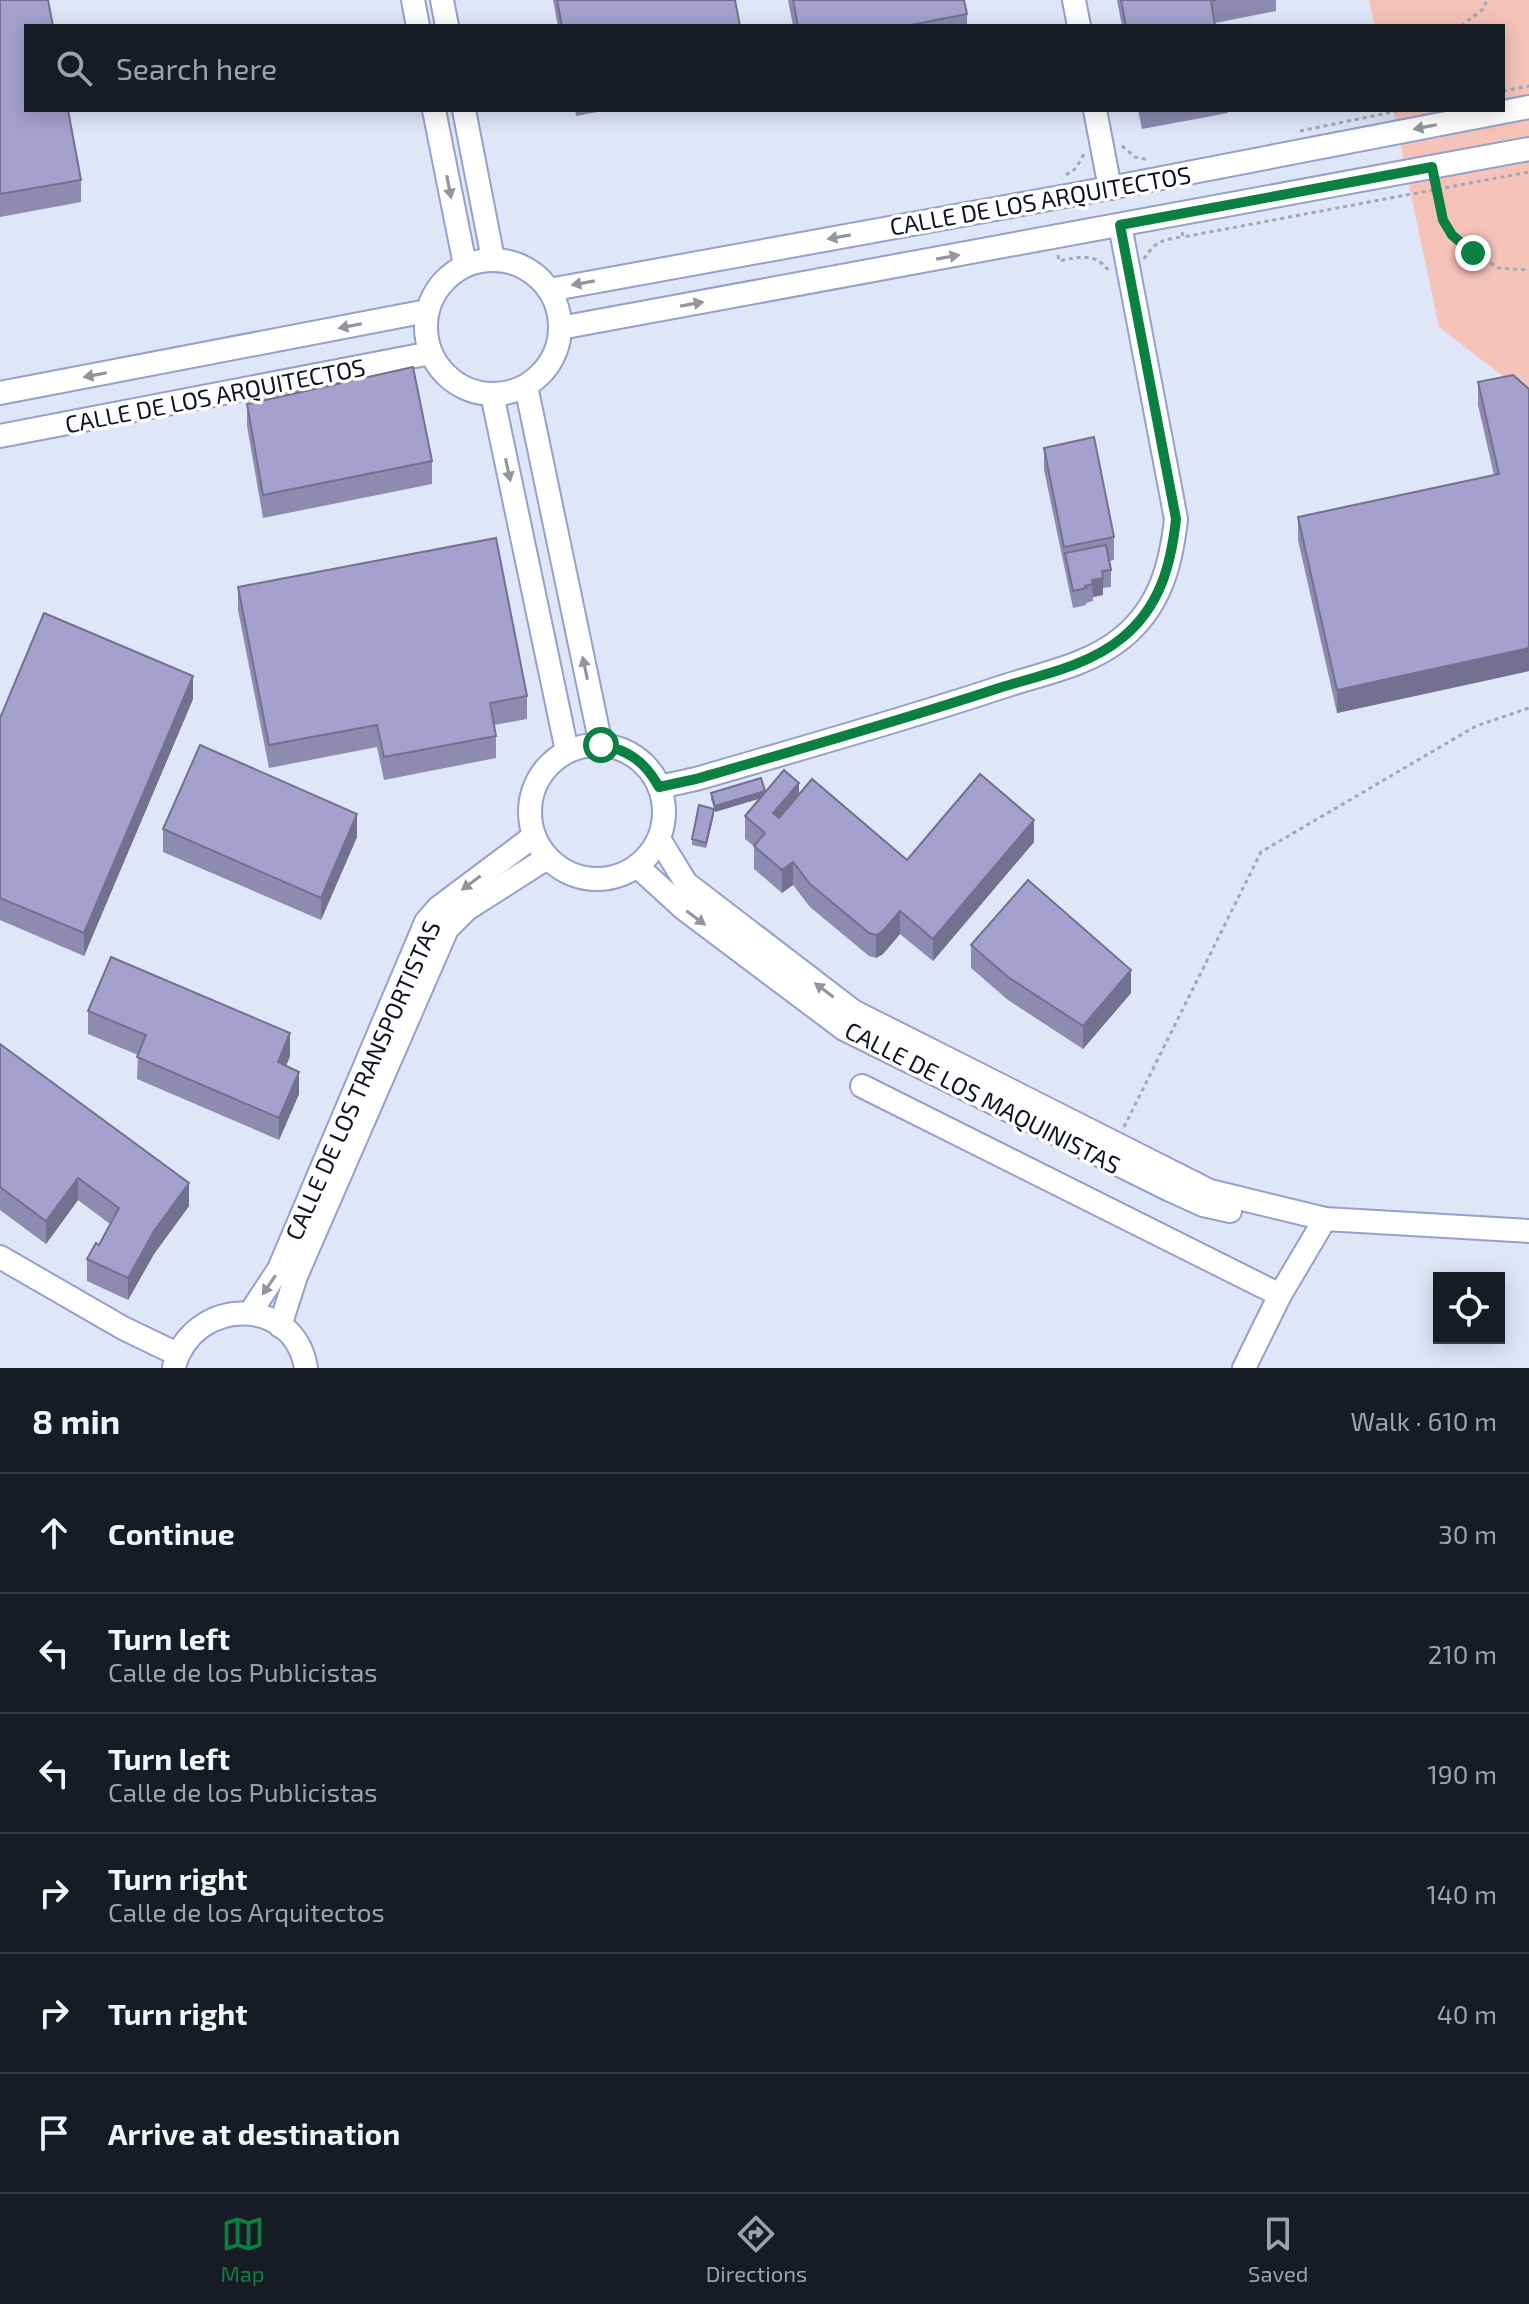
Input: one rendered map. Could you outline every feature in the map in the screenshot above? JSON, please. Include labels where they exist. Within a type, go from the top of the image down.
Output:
[{"type":"street","points":[[413,0],[418,24]]},
{"type":"street","points":[[442,0],[447,24]]},
{"type":"street","points":[[1074,0],[1079,24]]},
{"type":"street","name":"CALLE DE LOS ARQUITECTOS","points":[[1505,112],[1529,107]]},
{"type":"street","points":[[434,112],[465,265]]},
{"type":"street","points":[[464,112],[493,259]]},
{"type":"street","points":[[1095,112],[1110,188]]},
{"type":"street","name":"CALLE DE LOS ARQUITECTOS","points":[[549,290],[1110,188],[1503,112]]},
{"type":"street","name":"CALLE DE LOS ARQUITECTOS","points":[[560,328],[1529,149]]},
{"type":"street","points":[[659,787],[696,779],[957,702],[1093,657],[1124,636],[1154,601],[1172,557],[1176,519],[1120,225]]},
{"type":"street","points":[[493,259],[515,263],[534,273],[549,290],[558,308],[560,328],[556,351],[544,371],[526,386],[492,394],[473,391],[455,383],[431,353],[426,332],[427,311],[441,284],[465,265],[493,259]]},
{"type":"street","name":"CALLE DE LOS ARQUITECTOS","points":[[0,393],[427,311]]},
{"type":"street","name":"CALLE DE LOS ARQUITECTOS","points":[[0,436],[431,353]]},
{"type":"street","points":[[526,386],[601,745]]},
{"type":"street","points":[[492,394],[567,751]]},
{"type":"street","points":[[601,745],[619,748],[636,757],[650,771],[659,787],[664,804],[664,822],[659,839],[650,854],[637,866],[620,875],[591,879],[563,870],[547,858],[534,836],[529,816],[531,796],[538,778],[551,762],[567,751],[601,745]]},
{"type":"street","name":"CALLE DE LOS TRANSPORTISTAS","points":[[250,1313],[279,1269],[426,922],[438,908],[534,836]]},
{"type":"street","name":"CALLE DE LOS MAQUINISTAS","points":[[659,839],[686,883],[853,1011],[1210,1191],[1325,1219],[1529,1231]]},
{"type":"street","name":"CALLE DE LOS TRANSPORTISTAS","points":[[280,1326],[296,1276],[447,929],[467,909],[547,858]]},
{"type":"street","name":"CALLE DE LOS MAQUINISTAS","points":[[637,866],[683,908],[844,1029],[1203,1205],[1301,1227],[1325,1219]]},
{"type":"street","points":[[862,1086],[1280,1295]]},
{"type":"street","points":[[1244,1368],[1280,1295],[1325,1219]]},
{"type":"street","points":[[0,1257],[175,1361],[189,1335],[206,1321],[227,1314],[250,1313],[280,1326],[296,1342],[306,1368]]},
{"type":"path","points":[[1464,24],[1483,9],[1487,0]]},
{"type":"path","points":[[1505,91],[1529,86]]},
{"type":"path","points":[[1117,137],[1120,144],[1135,157],[1156,159]]},
{"type":"path","points":[[1057,179],[1076,168],[1087,146]]},
{"type":"path","points":[[1432,167],[1443,220],[1452,235],[1473,253],[1499,268],[1529,270]]},
{"type":"path","points":[[1054,237],[1059,261],[1084,256],[1095,258],[1111,276]]},
{"type":"path","points":[[1141,264],[1153,245],[1161,240],[1183,237]]},
{"type":"path","points":[[1116,1144],[1261,852],[1476,726],[1529,708]]},
{"type":"shaded area","points":[[1369,0],[1529,0],[1529,396],[1439,327],[1393,112],[1505,112],[1505,24],[1375,24]]},
{"type":"building","points":[[0,0],[48,0],[53,24],[24,24],[24,112],[68,112],[81,180],[0,194]]},
{"type":"building","points":[[557,0],[735,0],[740,24],[562,24]]},
{"type":"building","points":[[793,0],[964,0],[967,14],[916,24],[798,24]]},
{"type":"building","points":[[1121,0],[1216,0],[1211,1],[1215,24],[1126,24]]},
{"type":"building","points":[[413,367],[432,461],[263,495],[247,404]]},
{"type":"building","points":[[1513,375],[1529,389],[1529,648],[1337,690],[1298,517],[1499,474],[1478,382]]},
{"type":"building","points":[[1094,437],[1114,537],[1064,547],[1044,448]]},
{"type":"building","points":[[496,538],[527,696],[490,703],[496,736],[384,757],[377,725],[269,745],[238,587]]},
{"type":"building","points":[[1106,545],[1111,570],[1102,571],[1103,578],[1092,580],[1093,584],[1086,588],[1073,591],[1065,553]]},
{"type":"building","points":[[44,613],[193,676],[84,933],[0,898],[0,718]]},
{"type":"building","points":[[200,745],[357,814],[321,898],[163,829]]},
{"type":"building","points":[[784,770],[799,783],[773,813],[779,818],[812,779],[907,860],[980,774],[1034,820],[933,939],[900,911],[876,935],[869,933],[810,884],[793,862],[782,870],[754,846],[765,833],[745,816]]},
{"type":"building","points":[[761,778],[765,791],[715,806],[711,793]]},
{"type":"building","points":[[699,805],[714,809],[706,843],[692,839]]},
{"type":"building","points":[[1028,880],[1131,970],[1083,1026],[1008,977],[971,945]]},
{"type":"building","points":[[111,957],[290,1033],[278,1062],[299,1072],[279,1118],[137,1057],[146,1035],[88,1011]]},
{"type":"building","points":[[0,1044],[189,1183],[154,1231],[128,1278],[87,1259],[96,1243],[99,1245],[119,1208],[78,1178],[46,1221],[0,1187]]},
{"type":"route","points":[[601,745],[619,748],[636,757],[650,771],[659,787],[696,779],[957,702],[1093,657],[1124,636],[1154,601],[1172,557],[1176,519],[1120,225],[1432,167],[1443,220],[1452,235],[1473,253]]}]
